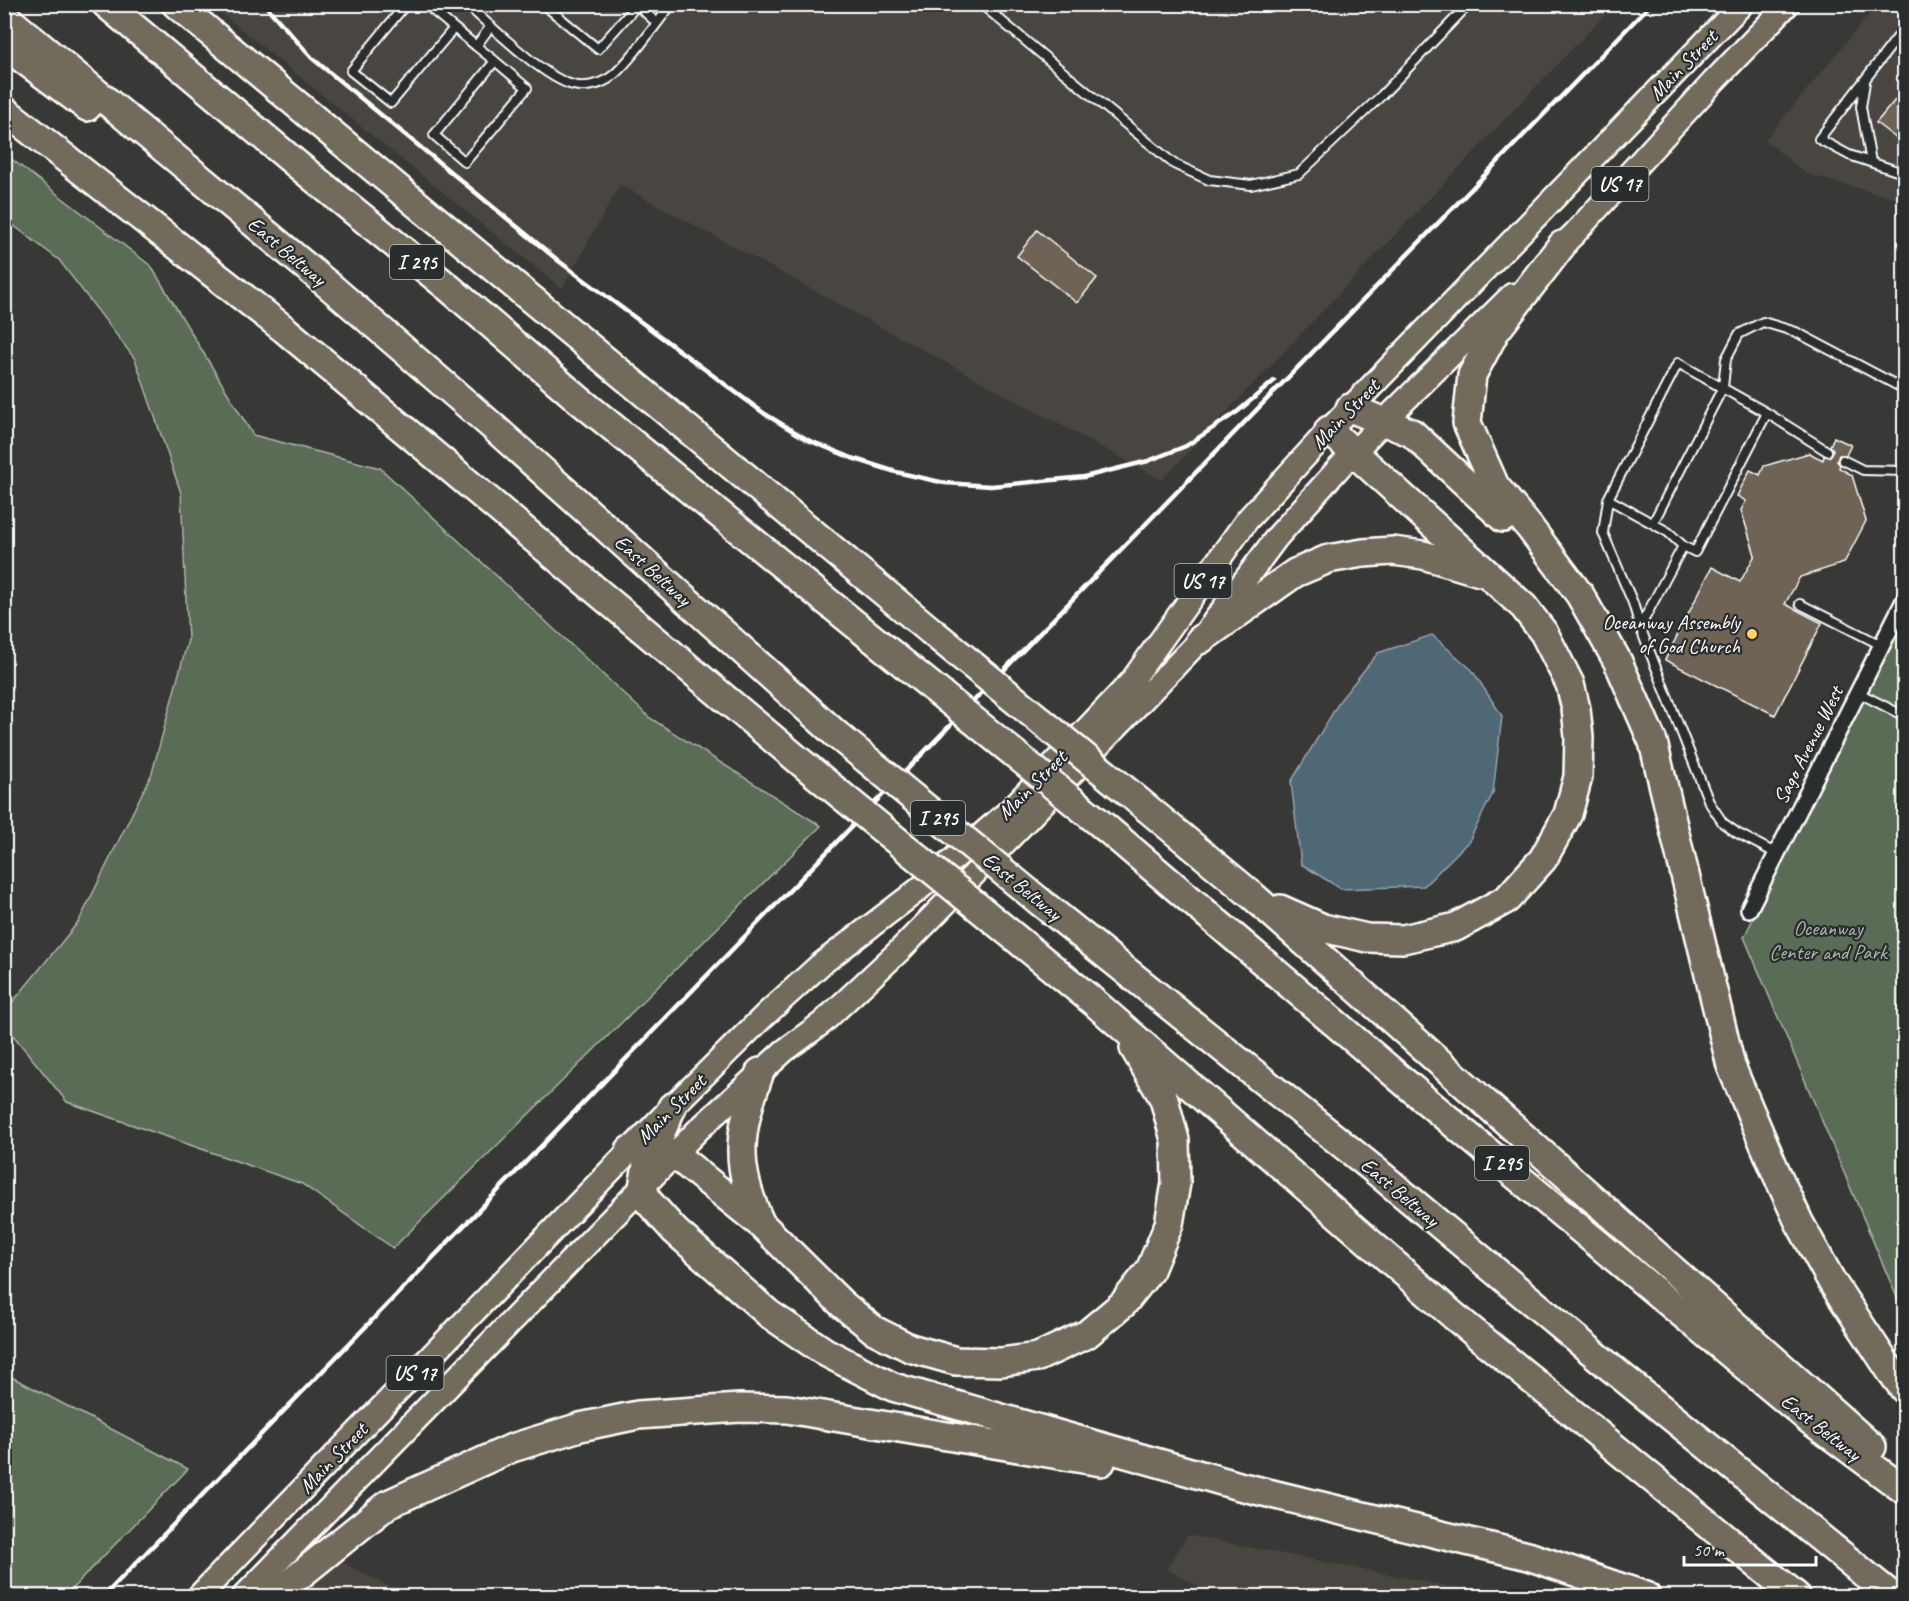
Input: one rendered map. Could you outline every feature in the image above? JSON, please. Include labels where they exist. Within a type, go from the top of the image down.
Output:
[{"type":"highway","name":"East Beltway","points":[[106,4],[294,162],[449,288],[578,399],[1106,828],[1430,1104],[1802,1414],[1905,1490]]},
{"type":"highway","points":[[176,4],[1254,897],[1905,1476]]},
{"type":"highway","name":"East Beltway","points":[[4,16],[332,288],[491,425],[837,735],[1039,901],[1368,1165],[1610,1367],[1892,1596]]},
{"type":"highway","points":[[4,45],[332,288]]},
{"type":"highway","points":[[4,110],[284,329],[808,768],[1116,1022],[1455,1316],[1796,1596]]},
{"type":"highway","points":[[1562,245],[1495,332],[1472,375],[1467,423],[1495,486],[1530,528],[1580,596],[1618,662],[1653,742],[1731,1066],[1799,1222],[1832,1281],[1892,1373],[1905,1389]]},
{"type":"highway","points":[[1350,408],[1412,433],[1507,521],[1580,596]]},
{"type":"highway","points":[[1254,897],[1323,928],[1367,938],[1403,939],[1456,927],[1507,899],[1543,859],[1568,814],[1578,777],[1579,737],[1576,709],[1567,677],[1544,633],[1524,607],[1329,430]]},
{"type":"highway","points":[[1200,640],[1294,573],[1328,559],[1393,550],[1423,555],[1488,575]]},
{"type":"highway","points":[[652,1151],[762,1226],[842,1304],[874,1330],[910,1348],[956,1361],[1001,1362],[1038,1357],[1087,1334],[1123,1304],[1150,1270],[1169,1224],[1176,1183],[1175,1140],[1164,1099],[1144,1063],[1116,1022]]},
{"type":"highway","points":[[760,1072],[748,1106],[741,1139],[749,1199],[762,1226]]},
{"type":"highway","points":[[672,1107],[647,1165],[643,1187],[647,1200],[675,1231],[769,1314],[825,1352],[893,1387],[1239,1486],[1528,1556],[1646,1596]]},
{"type":"highway","points":[[274,1596],[388,1504],[512,1448],[580,1427],[638,1415],[740,1408],[787,1409],[1239,1486]]},
{"type":"main road","name":"Main Street","points":[[672,1107],[764,1016],[820,965],[918,890],[1010,810],[1131,682],[1247,520],[1350,408],[1742,4]]},
{"type":"main road","name":"Main Street","points":[[199,1596],[652,1151],[760,1072],[822,1023],[899,951],[1200,640],[1277,537],[1354,452],[1562,245],[1788,4]]},
{"type":"main road","name":"Main Street","points":[[244,1596],[643,1187]]},
{"type":"street","name":"Sago Avenue West","points":[[1749,909],[1905,601]]},
{"type":"lane","points":[[406,4],[351,71],[391,104],[454,28]]},
{"type":"lane","points":[[425,4],[495,61],[526,88],[465,162],[434,135],[495,61]]},
{"type":"lane","points":[[466,4],[550,76],[574,86],[592,86],[609,78],[620,68],[672,4]]},
{"type":"lane","points":[[543,4],[598,49],[637,5],[657,23]]},
{"type":"lane","points":[[981,4],[1174,164],[1209,180],[1251,185],[1299,174],[1382,95],[1469,4]]},
{"type":"lane","points":[[993,14],[1000,4]]},
{"type":"lane","points":[[476,46],[491,26]]},
{"type":"lane","points":[[1905,29],[1819,139],[1849,155],[1903,173],[1905,171]]},
{"type":"lane","points":[[1865,80],[1861,107],[1871,162]]},
{"type":"lane","points":[[1653,524],[1723,387],[1726,359],[1739,334],[1763,322],[1796,333],[1905,389]]},
{"type":"lane","points":[[1777,854],[1723,823],[1709,802],[1640,627],[1633,603],[1603,533],[1608,499],[1678,363],[1767,412],[1827,451]]},
{"type":"lane","points":[[1608,499],[1668,532],[1683,546],[1695,552],[1767,412]]},
{"type":"lane","points":[[1843,460],[1863,470],[1905,471]]},
{"type":"lane","points":[[1640,627],[1683,546]]},
{"type":"lane","points":[[1800,604],[1882,646]]},
{"type":"lane","points":[[1859,693],[1905,716]]},
{"type":"shaded area","points":[[211,5],[1614,5],[1162,480],[620,185],[562,289]]},
{"type":"shaded area","points":[[1877,5],[1904,5],[1904,201],[1806,174],[1765,140]]},
{"type":"shaded area","points":[[1188,1535],[1499,1596],[1216,1596],[1166,1569]]},
{"type":"shaded area","points":[[336,1559],[409,1596],[290,1596]]},
{"type":"green space","points":[[5,154],[151,266],[253,435],[380,468],[650,718],[821,826],[393,1248],[302,1184],[67,1102],[9,1030],[11,1004],[79,921],[152,773],[188,640],[181,493],[135,359],[59,260],[5,219]]},
{"type":"green space","name":"Oceanway Center and Park","points":[[1904,618],[1904,1314],[1744,937]]},
{"type":"green space","points":[[4,1373],[188,1469],[65,1596],[5,1596]]},
{"type":"water","points":[[1432,635],[1472,670],[1502,716],[1493,793],[1469,841],[1424,886],[1341,889],[1301,864],[1291,782],[1341,699],[1378,653]]},
{"type":"building","points":[[1905,88],[1905,145],[1876,123]]},
{"type":"building","points":[[1037,230],[1097,278],[1077,303],[1017,256]]},
{"type":"building","points":[[1834,437],[1851,445],[1846,455],[1839,455],[1837,461],[1839,468],[1852,475],[1866,521],[1844,563],[1800,577],[1785,604],[1822,623],[1775,715],[1665,660],[1712,567],[1740,582],[1755,555],[1741,510],[1746,501],[1737,496],[1750,470],[1760,475],[1764,466],[1809,453],[1823,460],[1824,456],[1829,457],[1832,454],[1833,449],[1830,446]]},
{"type":"railway","points":[[264,4],[312,58],[560,262],[765,414],[808,440],[852,458],[896,472],[945,483],[991,486],[1084,477],[1148,461],[1186,446],[1237,412],[1274,381]]},
{"type":"railway","points":[[104,1596],[1651,4]]},
{"type":"place","name":"Oceanway Assembly of God Church","points":[[1752,634]]}]
